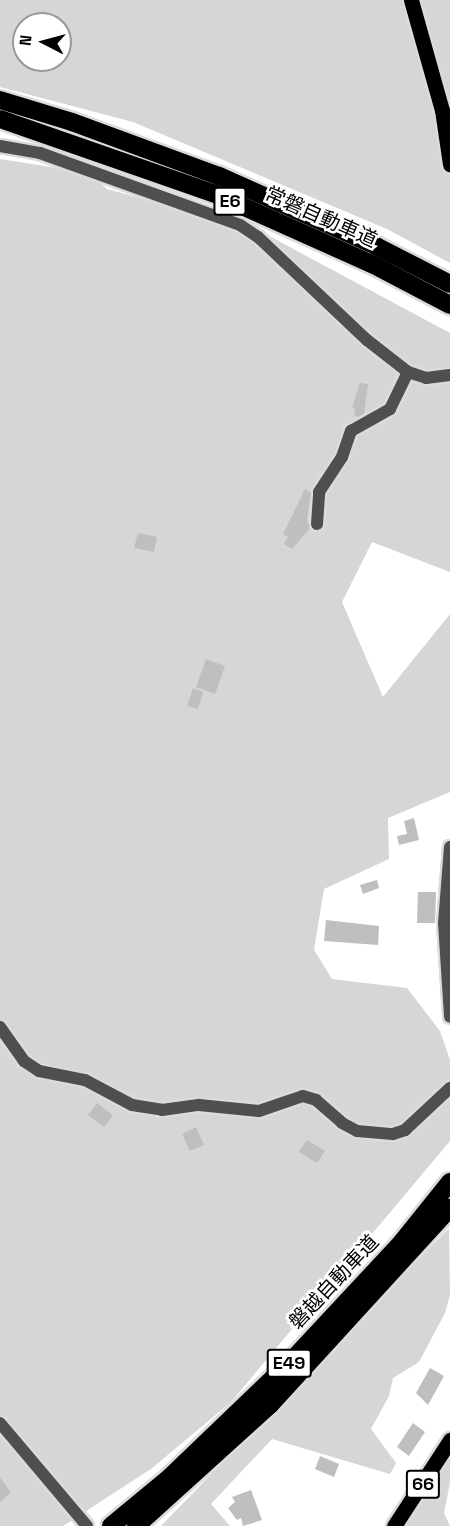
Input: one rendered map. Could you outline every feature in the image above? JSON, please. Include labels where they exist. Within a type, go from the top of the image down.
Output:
[{"type":"highway","name":"常磐自動車道","points":[[0,100],[111,135],[260,193],[450,284]]},
{"type":"highway","name":"常磐自動車道","points":[[0,119],[202,189],[372,264],[450,305]]},
{"type":"highway","name":"磐越自動車道","points":[[111,1526],[170,1477],[286,1366],[402,1242],[450,1182]]},
{"type":"highway","name":"磐越自動車道","points":[[136,1526],[277,1398],[450,1208]]},
{"type":"main road","points":[[411,0],[442,110],[450,164]]},
{"type":"main road","name":"66","points":[[394,1526],[450,1440]]},
{"type":"street","points":[[0,146],[40,153],[240,225],[258,237],[368,340],[408,372],[426,378],[450,375]]},
{"type":"street","points":[[317,524],[319,492],[342,457],[351,431],[390,409],[408,372]]},
{"type":"street","points":[[450,847],[444,923],[450,1017]]},
{"type":"street","points":[[0,1027],[24,1061],[39,1071],[85,1080],[132,1105],[162,1110],[199,1105],[259,1111],[303,1096],[316,1100],[342,1123],[357,1131],[393,1134],[405,1130],[450,1088]]},
{"type":"street","points":[[0,1423],[87,1526]]},
{"type":"shaded area","points":[[0,0],[450,0],[450,263],[387,229],[133,122],[0,87]]},
{"type":"shaded area","points":[[0,159],[89,173],[107,189],[258,230],[450,333],[450,572],[372,542],[342,602],[383,697],[450,614],[450,792],[388,818],[389,859],[324,889],[314,950],[332,979],[407,988],[440,1031],[450,1060],[450,1141],[231,1402],[151,1469],[63,1526],[0,1526]]},
{"type":"shaded area","points":[[449,1228],[450,1295],[445,1313],[419,1362],[393,1378],[389,1396],[371,1429],[396,1463],[390,1474],[272,1439],[211,1504],[230,1526],[161,1526]]},
{"type":"shaded area","points":[[450,1448],[450,1483],[444,1513],[450,1526],[394,1526]]},
{"type":"building","points":[[360,383],[368,384],[364,414],[360,417],[354,416],[355,408],[352,407]]},
{"type":"building","points":[[305,489],[311,493],[307,520],[310,528],[292,549],[284,544],[288,537],[283,534]]},
{"type":"building","points":[[138,533],[157,537],[154,552],[134,548]]},
{"type":"building","points":[[206,659],[225,666],[215,694],[196,687]]},
{"type":"building","points":[[193,688],[203,692],[198,709],[187,706]]},
{"type":"building","points":[[414,818],[419,840],[399,845],[397,836],[407,834],[404,821]]},
{"type":"building","points":[[377,880],[379,888],[363,894],[360,885]]},
{"type":"building","points":[[418,892],[436,892],[435,923],[417,923]]},
{"type":"building","points":[[326,920],[379,926],[378,945],[324,941]]},
{"type":"building","points":[[97,1103],[113,1115],[104,1127],[88,1115]]},
{"type":"building","points":[[196,1127],[204,1145],[190,1151],[182,1134]]},
{"type":"building","points":[[307,1140],[325,1151],[317,1163],[299,1152]]},
{"type":"building","points":[[430,1368],[444,1376],[428,1405],[416,1393]]},
{"type":"building","points":[[413,1423],[425,1432],[409,1456],[397,1447]]},
{"type":"building","points":[[320,1456],[339,1464],[334,1477],[315,1469]]},
{"type":"building","points":[[0,1477],[11,1493],[0,1502]]},
{"type":"building","points":[[251,1490],[262,1520],[243,1526],[241,1518],[237,1520],[228,1508],[235,1502],[232,1497]]}]
